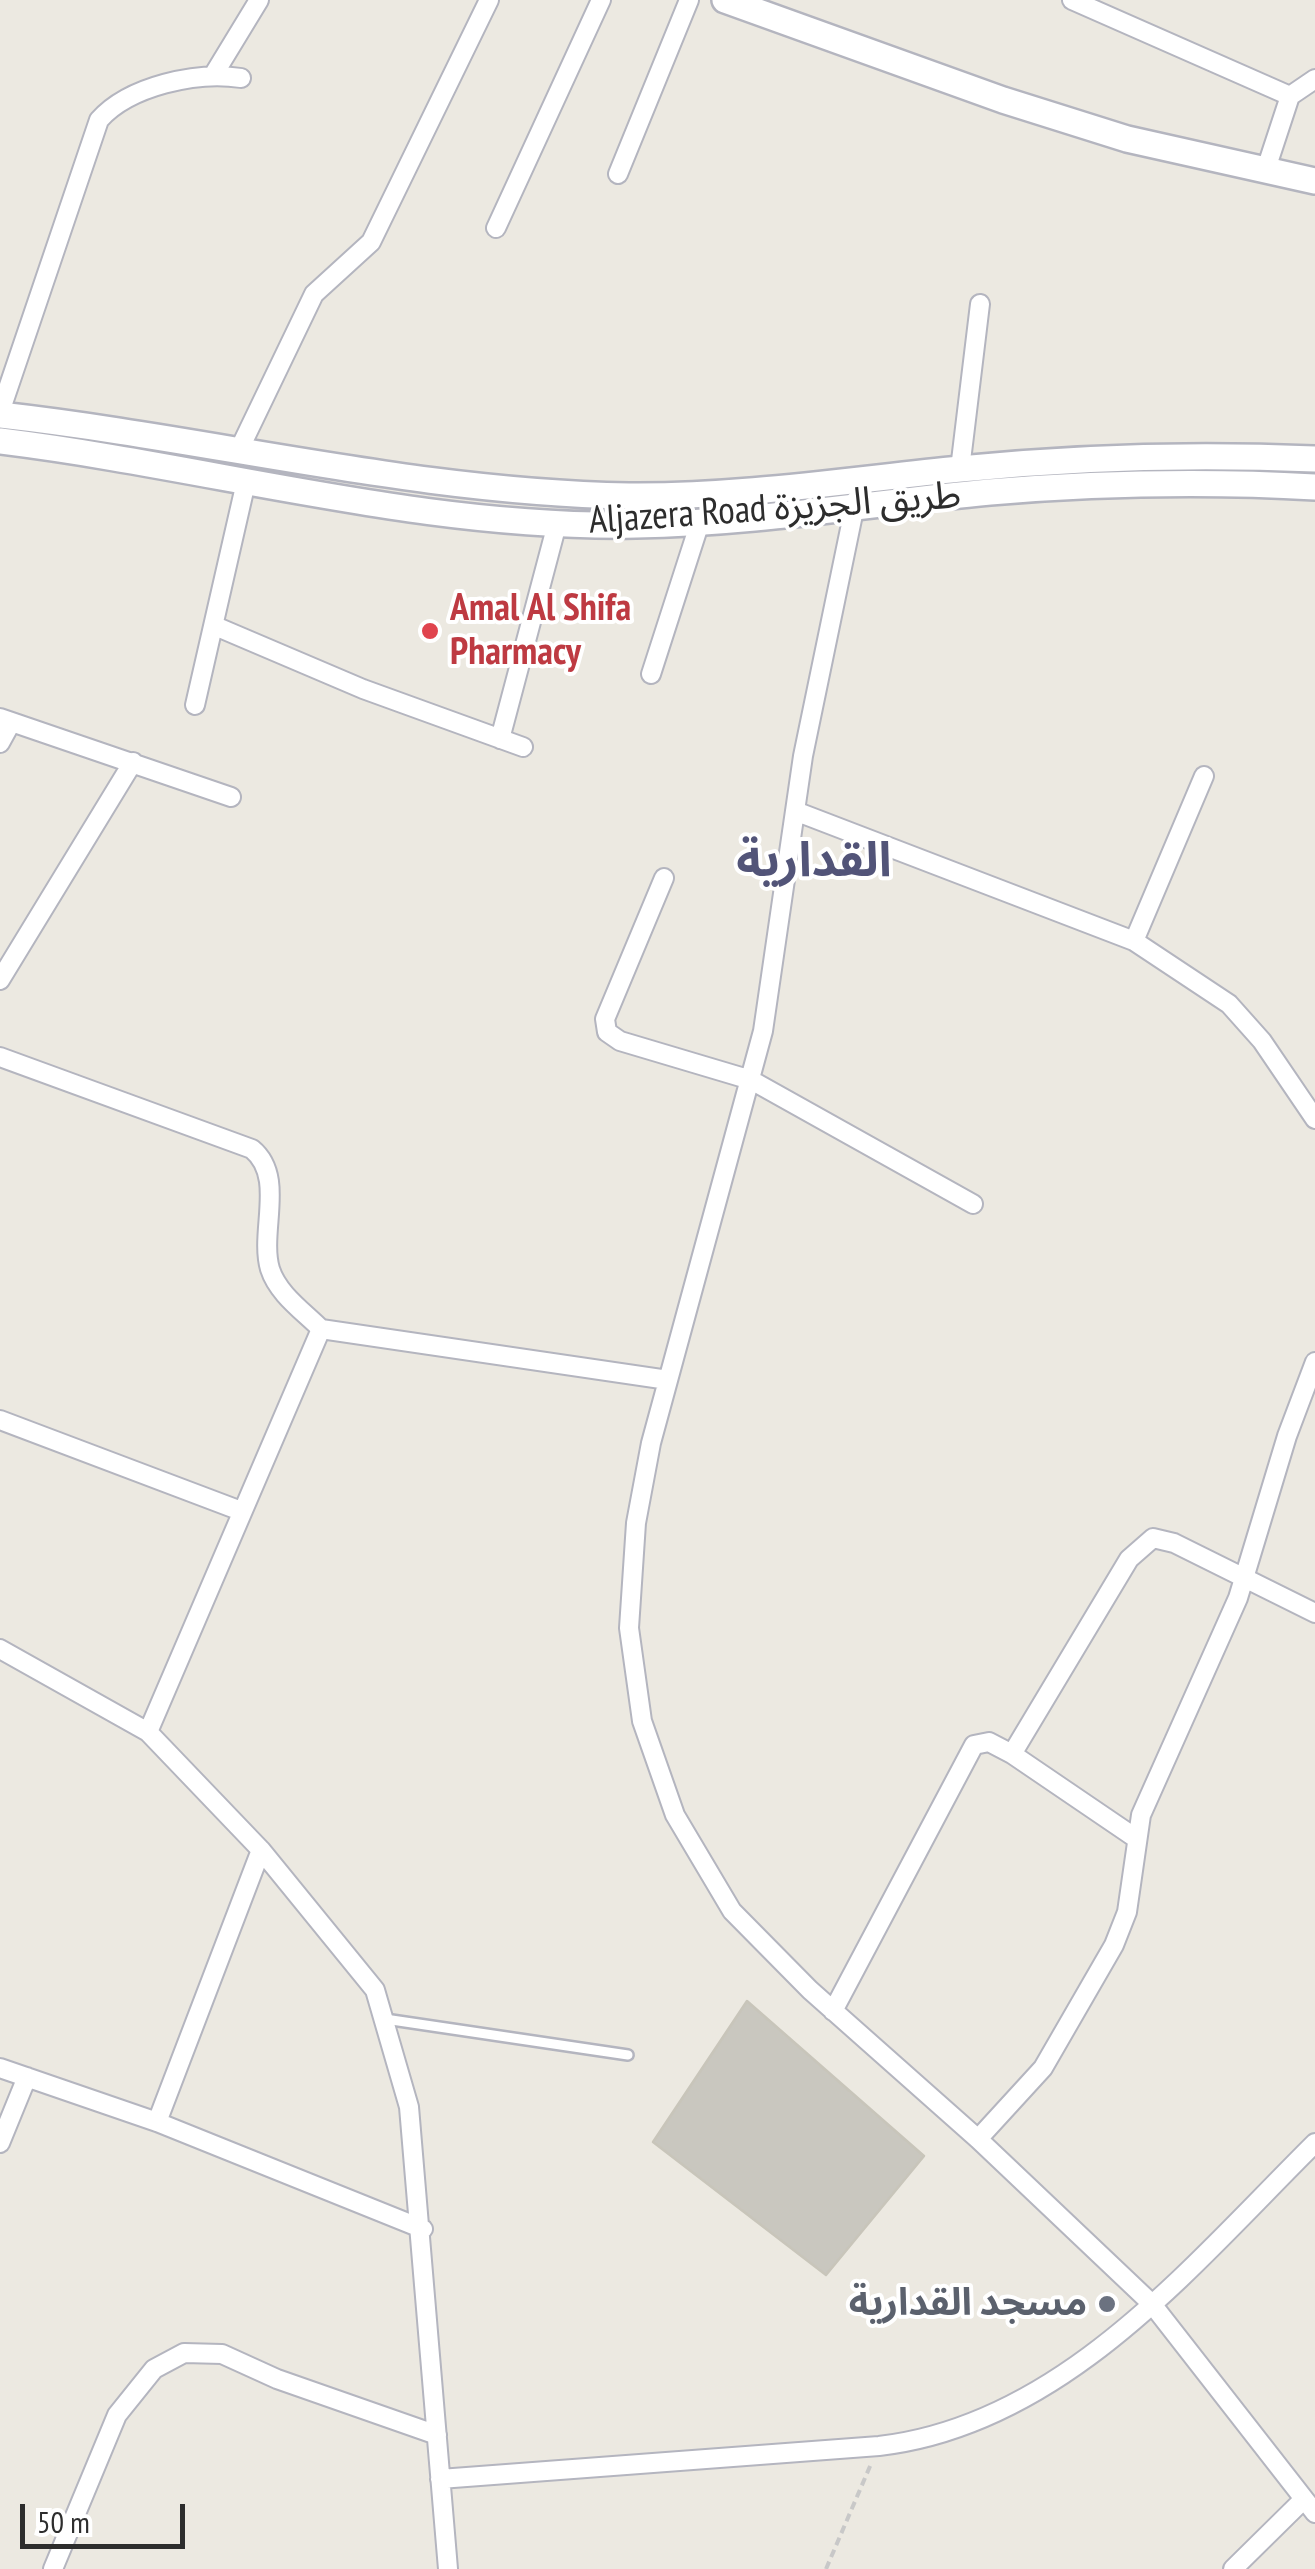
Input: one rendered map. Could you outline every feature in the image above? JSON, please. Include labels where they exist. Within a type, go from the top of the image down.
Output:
[{"type":"main road","points":[[726,0],[1021,106],[1126,139],[1315,181]]},
{"type":"main road","name":"Aljazera Road طريق الجزيزة","points":[[0,414],[123,429],[381,477],[502,491],[632,496],[859,483],[960,469],[1148,456],[1315,460]]},
{"type":"main road","name":"Aljazera Road طريق الجزيزة","points":[[0,441],[387,504],[557,524],[700,522],[989,492],[1155,482],[1315,487]]},
{"type":"street","points":[[214,74],[258,0]]},
{"type":"street","points":[[239,450],[314,294],[371,242],[489,0]]},
{"type":"street","points":[[496,228],[600,0]]},
{"type":"street","points":[[618,174],[689,0]]},
{"type":"street","points":[[1072,0],[1290,96]]},
{"type":"street","points":[[0,414],[98,120],[129,96],[214,74],[240,78]]},
{"type":"street","points":[[1266,169],[1290,96],[1315,79]]},
{"type":"street","points":[[960,469],[980,304]]},
{"type":"street","points":[[195,705],[246,482]]},
{"type":"street","points":[[859,483],[795,811],[776,966],[750,1080],[650,1443],[629,1585],[630,1628],[642,1722],[675,1815],[732,1912],[833,2011],[978,2139],[1152,2304],[1310,2506],[1233,2569]]},
{"type":"street","points":[[651,674],[700,522]]},
{"type":"street","points":[[500,739],[557,524]]},
{"type":"street","points":[[216,626],[363,689],[523,746]]},
{"type":"street","points":[[0,744],[5,720],[231,797]]},
{"type":"street","points":[[0,980],[133,762]]},
{"type":"street","points":[[1134,941],[1204,776]]},
{"type":"street","points":[[795,811],[1134,941],[1229,1004],[1262,1041],[1315,1118]]},
{"type":"street","points":[[664,878],[605,1019],[607,1032],[620,1041],[750,1080],[973,1204]]},
{"type":"street","points":[[0,1057],[252,1149],[264,1159],[269,1174],[270,1270],[282,1291],[321,1328],[668,1380]]},
{"type":"street","points":[[148,1732],[321,1328]]},
{"type":"street","points":[[978,2139],[1042,2068],[1114,1945],[1127,1912],[1141,1815],[1244,1578],[1315,1362]]},
{"type":"street","points":[[0,1420],[240,1511]]},
{"type":"street","points":[[1012,1754],[1130,1559],[1153,1538],[1174,1543],[1315,1613]]},
{"type":"street","points":[[0,1649],[148,1732],[261,1850],[375,1990],[409,2107],[423,2228],[448,2569]]},
{"type":"street","points":[[833,2011],[974,1745],[989,1742],[1012,1754],[1136,1838]]},
{"type":"street","points":[[158,2122],[261,1850]]},
{"type":"street","points":[[0,2068],[158,2122],[423,2228]]},
{"type":"street","points":[[0,2142],[26,2077]]},
{"type":"street","points":[[440,2479],[878,2446],[930,2438],[1004,2412],[1037,2393],[1152,2304],[1315,2144]]},
{"type":"street","points":[[53,2569],[117,2416],[154,2369],[184,2354],[222,2354],[277,2379],[437,2435]]},
{"type":"lane","points":[[385,2019],[628,2055]]},
{"type":"path","points":[[826,2569],[878,2446]]},
{"type":"building","points":[[747,2001],[924,2156],[826,2275],[653,2142]]},
{"type":"place","name":"Amal Al Shifa Pharmacy","points":[[430,631]]},
{"type":"place","name":"مسجد القدارية","points":[[1107,2304]]},
{"type":"district","name":"القدارية","points":[[814,862]]}]
